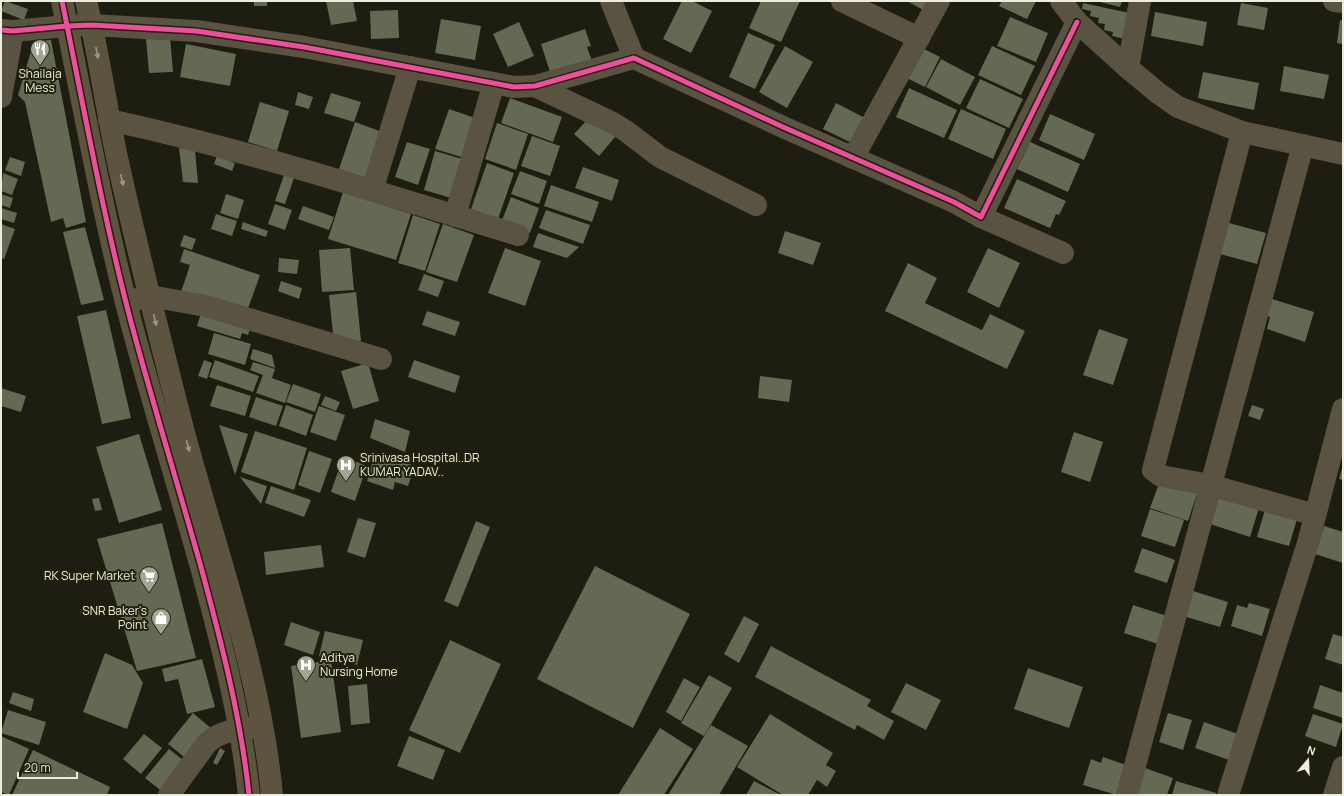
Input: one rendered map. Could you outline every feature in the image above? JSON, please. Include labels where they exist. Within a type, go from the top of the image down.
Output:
[{"type":"street","points":[[62,1],[95,170],[126,302],[216,620],[240,729],[249,795]]},
{"type":"street","points":[[86,1],[109,120],[150,296],[194,470],[251,671],[264,727],[272,795]]},
{"type":"street","points":[[611,1],[634,58]]},
{"type":"street","points":[[842,1],[919,38]]},
{"type":"street","points":[[853,158],[939,1]]},
{"type":"street","points":[[1061,1],[1077,22],[1128,68],[1158,93],[1178,107],[1242,132],[1343,154]]},
{"type":"street","points":[[1128,68],[1140,1]]},
{"type":"street","points":[[1334,1],[1343,2]]},
{"type":"street","points":[[981,217],[1077,22]]},
{"type":"street","points":[[1,97],[7,31],[67,26],[196,32],[304,48],[514,87],[535,86],[634,58],[853,158],[954,202],[981,217],[1063,253]]},
{"type":"street","points":[[372,191],[410,67]]},
{"type":"street","points":[[455,216],[494,83]]},
{"type":"street","points":[[535,86],[613,123],[660,157],[756,205]]},
{"type":"street","points":[[109,120],[304,170],[518,235]]},
{"type":"street","points":[[1242,132],[1153,468],[1156,473],[1161,476],[1210,485],[1315,516]]},
{"type":"street","points":[[1127,795],[1303,145]]},
{"type":"street","points":[[126,302],[150,296],[206,306],[381,359]]},
{"type":"street","points":[[1228,795],[1315,516],[1343,409]]},
{"type":"street","points":[[169,795],[207,743],[224,732],[264,727]]},
{"type":"street","points":[[1334,795],[1343,767]]},
{"type":"building","points":[[5,1],[28,9],[24,20],[1,11]]},
{"type":"building","points":[[254,1],[267,1],[267,6],[254,6]]},
{"type":"building","points":[[326,1],[353,1],[357,21],[331,25]]},
{"type":"building","points":[[682,1],[692,1],[712,11],[691,53],[663,39]]},
{"type":"building","points":[[761,1],[800,1],[781,42],[749,28]]},
{"type":"building","points":[[907,1],[931,1],[925,11]]},
{"type":"building","points":[[1002,1],[1036,1],[1027,19],[999,6]]},
{"type":"building","points":[[1096,1],[1122,1],[1120,7]]},
{"type":"building","points":[[1083,3],[1134,14],[1129,40],[1112,36],[1113,32],[1104,30],[1105,24],[1098,23],[1099,18],[1090,16],[1091,11],[1082,9]]},
{"type":"building","points":[[1241,3],[1268,8],[1264,30],[1237,25]]},
{"type":"building","points":[[398,10],[399,38],[371,39],[370,11]]},
{"type":"building","points":[[1155,12],[1207,22],[1203,46],[1151,36]]},
{"type":"building","points":[[1010,17],[1048,33],[1036,62],[997,46]]},
{"type":"building","points":[[441,19],[481,26],[475,60],[435,53]]},
{"type":"building","points":[[1340,20],[1343,21],[1343,44],[1337,43]]},
{"type":"building","points":[[519,22],[534,56],[508,67],[493,34]]},
{"type":"building","points":[[585,29],[591,46],[587,47],[592,61],[551,75],[541,44]]},
{"type":"building","points":[[748,33],[775,45],[755,89],[729,77]]},
{"type":"building","points":[[170,37],[173,72],[149,73],[146,39]]},
{"type":"building","points":[[51,40],[86,222],[66,228],[63,218],[51,222],[25,102],[18,95],[34,41]]},
{"type":"building","points":[[186,44],[236,54],[230,86],[180,77]]},
{"type":"building","points":[[785,46],[813,62],[787,108],[759,92]]},
{"type":"building","points":[[992,46],[1035,66],[1021,95],[978,75]]},
{"type":"building","points":[[922,48],[940,57],[925,87],[907,78]]},
{"type":"building","points":[[941,59],[975,77],[960,105],[926,87]]},
{"type":"building","points":[[1284,66],[1329,75],[1324,99],[1280,91]]},
{"type":"building","points":[[1203,72],[1259,83],[1254,110],[1198,98]]},
{"type":"building","points":[[980,79],[1023,99],[1009,128],[966,108]]},
{"type":"building","points":[[909,88],[957,110],[944,138],[896,117]]},
{"type":"building","points":[[298,92],[313,97],[309,109],[295,105]]},
{"type":"building","points":[[331,93],[361,102],[354,122],[324,113]]},
{"type":"building","points":[[510,98],[562,117],[553,142],[501,123]]},
{"type":"building","points":[[260,102],[289,111],[277,151],[248,142]]},
{"type":"building","points":[[836,103],[865,118],[852,143],[823,129]]},
{"type":"building","points":[[449,109],[481,120],[468,159],[435,149]]},
{"type":"building","points":[[961,109],[1006,129],[993,159],[948,139]]},
{"type":"building","points":[[1050,114],[1095,134],[1084,160],[1039,140]]},
{"type":"building","points":[[589,118],[620,131],[599,156],[574,134]]},
{"type":"building","points":[[355,122],[387,134],[371,180],[339,169]]},
{"type":"building","points":[[497,123],[528,134],[516,170],[485,159]]},
{"type":"building","points":[[532,136],[560,146],[550,176],[521,166]]},
{"type":"building","points":[[407,142],[430,149],[418,185],[395,177]]},
{"type":"building","points":[[1030,142],[1080,164],[1068,192],[1017,169]]},
{"type":"building","points":[[179,148],[195,150],[198,183],[183,182]]},
{"type":"building","points":[[435,151],[469,161],[458,200],[424,190]]},
{"type":"building","points":[[217,156],[235,163],[232,171],[214,164]]},
{"type":"building","points":[[10,157],[25,162],[21,176],[5,170]]},
{"type":"building","points":[[487,163],[514,173],[498,219],[471,209]]},
{"type":"building","points":[[583,167],[619,180],[612,201],[575,188]]},
{"type":"building","points":[[520,171],[547,181],[539,204],[511,194]]},
{"type":"building","points":[[3,173],[18,179],[12,195],[1,191]]},
{"type":"building","points":[[284,175],[294,178],[285,204],[275,201]]},
{"type":"building","points":[[1017,179],[1066,201],[1059,215],[1056,214],[1050,228],[1004,208]]},
{"type":"building","points":[[551,185],[599,202],[592,222],[544,206]]},
{"type":"building","points":[[343,192],[411,214],[396,260],[328,239]]},
{"type":"building","points":[[1,194],[13,198],[10,208],[1,205]]},
{"type":"building","points":[[226,194],[244,200],[238,219],[220,213]]},
{"type":"building","points":[[511,197],[539,208],[530,233],[501,223]]},
{"type":"building","points":[[275,204],[292,210],[285,230],[268,224]]},
{"type":"building","points":[[303,206],[334,217],[329,230],[298,219]]},
{"type":"building","points":[[1,208],[17,213],[14,223],[1,219]]},
{"type":"building","points":[[546,210],[590,225],[583,244],[539,228]]},
{"type":"building","points":[[216,214],[237,221],[232,236],[211,229]]},
{"type":"building","points":[[413,215],[440,224],[425,271],[398,263]]},
{"type":"building","points":[[243,222],[268,231],[266,237],[241,229]]},
{"type":"building","points":[[1229,223],[1266,233],[1257,264],[1220,254]]},
{"type":"building","points":[[1,224],[15,229],[4,259],[1,258]]},
{"type":"building","points":[[443,224],[474,235],[457,282],[426,272]]},
{"type":"building","points":[[85,227],[104,300],[81,305],[63,232]]},
{"type":"building","points":[[785,231],[821,243],[813,265],[778,253]]},
{"type":"building","points":[[538,233],[579,247],[567,258],[533,247]]},
{"type":"building","points":[[184,235],[196,239],[192,250],[180,246]]},
{"type":"building","points":[[350,248],[354,290],[322,292],[319,250]]},
{"type":"building","points":[[505,248],[541,261],[525,306],[488,293]]},
{"type":"building","points":[[988,248],[1020,263],[999,308],[967,292]]},
{"type":"building","points":[[184,249],[260,275],[246,314],[181,292],[190,265],[180,262]]},
{"type":"building","points":[[279,258],[299,260],[297,274],[278,272]]},
{"type":"building","points":[[908,263],[937,278],[925,303],[982,330],[990,314],[1025,331],[1007,369],[885,311]]},
{"type":"building","points":[[424,274],[444,281],[438,297],[418,290]]},
{"type":"building","points":[[281,281],[302,288],[299,299],[278,291]]},
{"type":"building","points":[[356,292],[361,341],[334,343],[329,295]]},
{"type":"building","points":[[1272,299],[1314,312],[1305,342],[1267,329],[1270,317],[1266,316]]},
{"type":"building","points":[[203,307],[252,322],[248,335],[242,333],[240,339],[197,326]]},
{"type":"building","points":[[106,310],[131,418],[102,424],[77,316]]},
{"type":"building","points":[[427,311],[460,322],[455,336],[422,325]]},
{"type":"building","points":[[1099,329],[1128,339],[1113,385],[1083,375]]},
{"type":"building","points":[[214,333],[251,344],[245,365],[208,354]]},
{"type":"building","points":[[253,349],[272,355],[275,368],[250,359]]},
{"type":"building","points":[[204,360],[212,363],[207,379],[198,376]]},
{"type":"building","points":[[215,360],[259,376],[253,392],[209,377]]},
{"type":"building","points":[[414,360],[460,376],[455,393],[408,377]]},
{"type":"building","points":[[253,362],[275,369],[272,378],[291,385],[285,403],[256,393],[263,375],[250,370]]},
{"type":"building","points":[[368,363],[379,401],[353,409],[341,371]]},
{"type":"building","points":[[760,376],[792,380],[789,402],[758,398]]},
{"type":"building","points":[[293,384],[321,394],[315,412],[286,402]]},
{"type":"building","points":[[217,385],[251,396],[245,416],[210,406]]},
{"type":"building","points":[[1,388],[26,396],[21,412],[1,406]]},
{"type":"building","points":[[325,396],[340,402],[336,411],[321,405]]},
{"type":"building","points":[[256,397],[283,406],[276,426],[249,417]]},
{"type":"building","points":[[286,405],[313,415],[306,436],[279,426]]},
{"type":"building","points":[[1252,405],[1264,409],[1260,420],[1248,416]]},
{"type":"building","points":[[319,406],[345,415],[336,441],[310,432]]},
{"type":"building","points":[[375,419],[410,431],[405,452],[370,438]]},
{"type":"building","points":[[219,425],[248,434],[235,475]]},
{"type":"building","points":[[255,431],[307,448],[294,490],[241,472]]},
{"type":"building","points":[[1074,432],[1103,442],[1090,482],[1061,472]]},
{"type":"building","points":[[139,434],[162,510],[119,523],[96,447]]},
{"type":"building","points":[[309,451],[332,459],[320,493],[298,485]]},
{"type":"building","points":[[375,453],[415,466],[408,486],[395,482],[393,490],[367,481]]},
{"type":"building","points":[[343,457],[367,466],[355,501],[331,492]]},
{"type":"building","points":[[1343,465],[1343,480],[1339,479]]},
{"type":"building","points":[[240,477],[267,486],[261,504]]},
{"type":"building","points":[[1161,478],[1198,491],[1188,521],[1150,508]]},
{"type":"building","points":[[271,486],[311,500],[304,517],[265,503]]},
{"type":"building","points":[[1219,494],[1259,508],[1250,537],[1210,524]]},
{"type":"building","points":[[99,498],[102,510],[95,511],[92,499]]},
{"type":"building","points":[[1266,506],[1298,516],[1289,546],[1257,537]]},
{"type":"building","points":[[1150,509],[1184,520],[1175,547],[1141,536]]},
{"type":"building","points":[[358,518],[376,523],[365,558],[347,552]]},
{"type":"building","points":[[476,521],[490,527],[458,607],[444,601]]},
{"type":"building","points":[[162,523],[196,658],[137,671],[97,539]]},
{"type":"building","points":[[1324,526],[1343,532],[1343,563],[1315,554]]},
{"type":"building","points":[[321,545],[324,567],[266,575],[264,552]]},
{"type":"building","points":[[1142,548],[1175,560],[1167,583],[1134,572]]},
{"type":"building","points":[[595,566],[690,614],[633,728],[537,679]]},
{"type":"building","points":[[1190,590],[1228,602],[1220,627],[1183,616]]},
{"type":"building","points":[[1249,603],[1270,609],[1262,636],[1231,626],[1237,605],[1247,608]]},
{"type":"building","points":[[1133,605],[1167,616],[1158,644],[1124,633]]},
{"type":"building","points":[[744,616],[759,624],[739,663],[724,654]]},
{"type":"building","points":[[291,622],[320,632],[313,655],[284,645]]},
{"type":"building","points":[[325,631],[363,640],[357,665],[319,656]]},
{"type":"building","points":[[1333,634],[1343,637],[1343,665],[1325,659]]},
{"type":"building","points":[[450,640],[501,664],[460,753],[409,730]]},
{"type":"building","points":[[771,646],[871,700],[867,706],[894,721],[884,740],[857,725],[855,730],[755,677]]},
{"type":"building","points":[[105,653],[132,665],[143,683],[127,729],[83,712]]},
{"type":"building","points":[[202,659],[215,707],[187,714],[178,679],[165,682],[162,669]]},
{"type":"building","points":[[331,660],[341,732],[301,738],[291,666]]},
{"type":"building","points":[[1028,668],[1083,687],[1069,728],[1014,709]]},
{"type":"building","points":[[709,675],[732,688],[704,736],[681,723]]},
{"type":"building","points":[[684,678],[700,687],[681,721],[666,712]]},
{"type":"building","points":[[906,683],[941,700],[926,730],[891,712]]},
{"type":"building","points":[[367,684],[370,723],[351,725],[348,686]]},
{"type":"building","points":[[1320,685],[1343,693],[1343,718],[1313,708]]},
{"type":"building","points":[[13,692],[34,699],[31,711],[9,703]]},
{"type":"building","points":[[8,710],[46,722],[39,745],[1,733]]},
{"type":"building","points":[[193,713],[213,730],[188,760],[168,744]]},
{"type":"building","points":[[1168,713],[1192,720],[1183,750],[1159,742]]},
{"type":"building","points":[[770,714],[833,753],[826,765],[836,771],[827,787],[817,780],[808,795],[783,795],[737,767]]},
{"type":"building","points":[[1313,714],[1343,724],[1336,747],[1305,736]]},
{"type":"building","points":[[1204,722],[1238,734],[1229,760],[1195,748]]},
{"type":"building","points":[[711,725],[748,746],[719,795],[668,795]]},
{"type":"building","points":[[660,728],[693,749],[664,795],[618,795]]},
{"type":"building","points":[[144,734],[162,748],[141,774],[123,759]]},
{"type":"building","points":[[1,736],[29,749],[9,795],[1,792]]},
{"type":"building","points":[[409,736],[445,750],[433,780],[397,766]]},
{"type":"building","points":[[220,748],[225,751],[217,765],[213,763]]},
{"type":"building","points":[[169,749],[188,764],[164,793],[145,778]]},
{"type":"building","points":[[33,750],[110,787],[107,795],[12,795]]},
{"type":"building","points":[[1103,757],[1126,765],[1117,795],[1083,785],[1091,759],[1101,763]]},
{"type":"building","points":[[1145,768],[1173,778],[1167,795],[1136,795]]},
{"type":"building","points":[[754,781],[781,795],[746,795]]},
{"type":"building","points":[[1176,781],[1216,793],[1215,795],[1172,795]]},
{"type":"cycle path","points":[[62,1],[121,282],[223,651],[236,709],[249,795]]},
{"type":"cycle path","points":[[1,30],[13,31],[92,25],[196,31],[304,47],[514,87],[535,86],[634,58],[783,127],[954,202],[981,217],[1077,22]]},
{"type":"place","name":"Shailaja Mess","points":[[40,66]]},
{"type":"place","name":"Srinivasa Hospital..DR KUMAR YADAV..","points":[[346,482]]},
{"type":"place","name":"RK Super Market","points":[[149,593]]},
{"type":"place","name":"SNR Baker's Point","points":[[161,635]]},
{"type":"place","name":"Aditya Nursing Home","points":[[306,682]]}]
